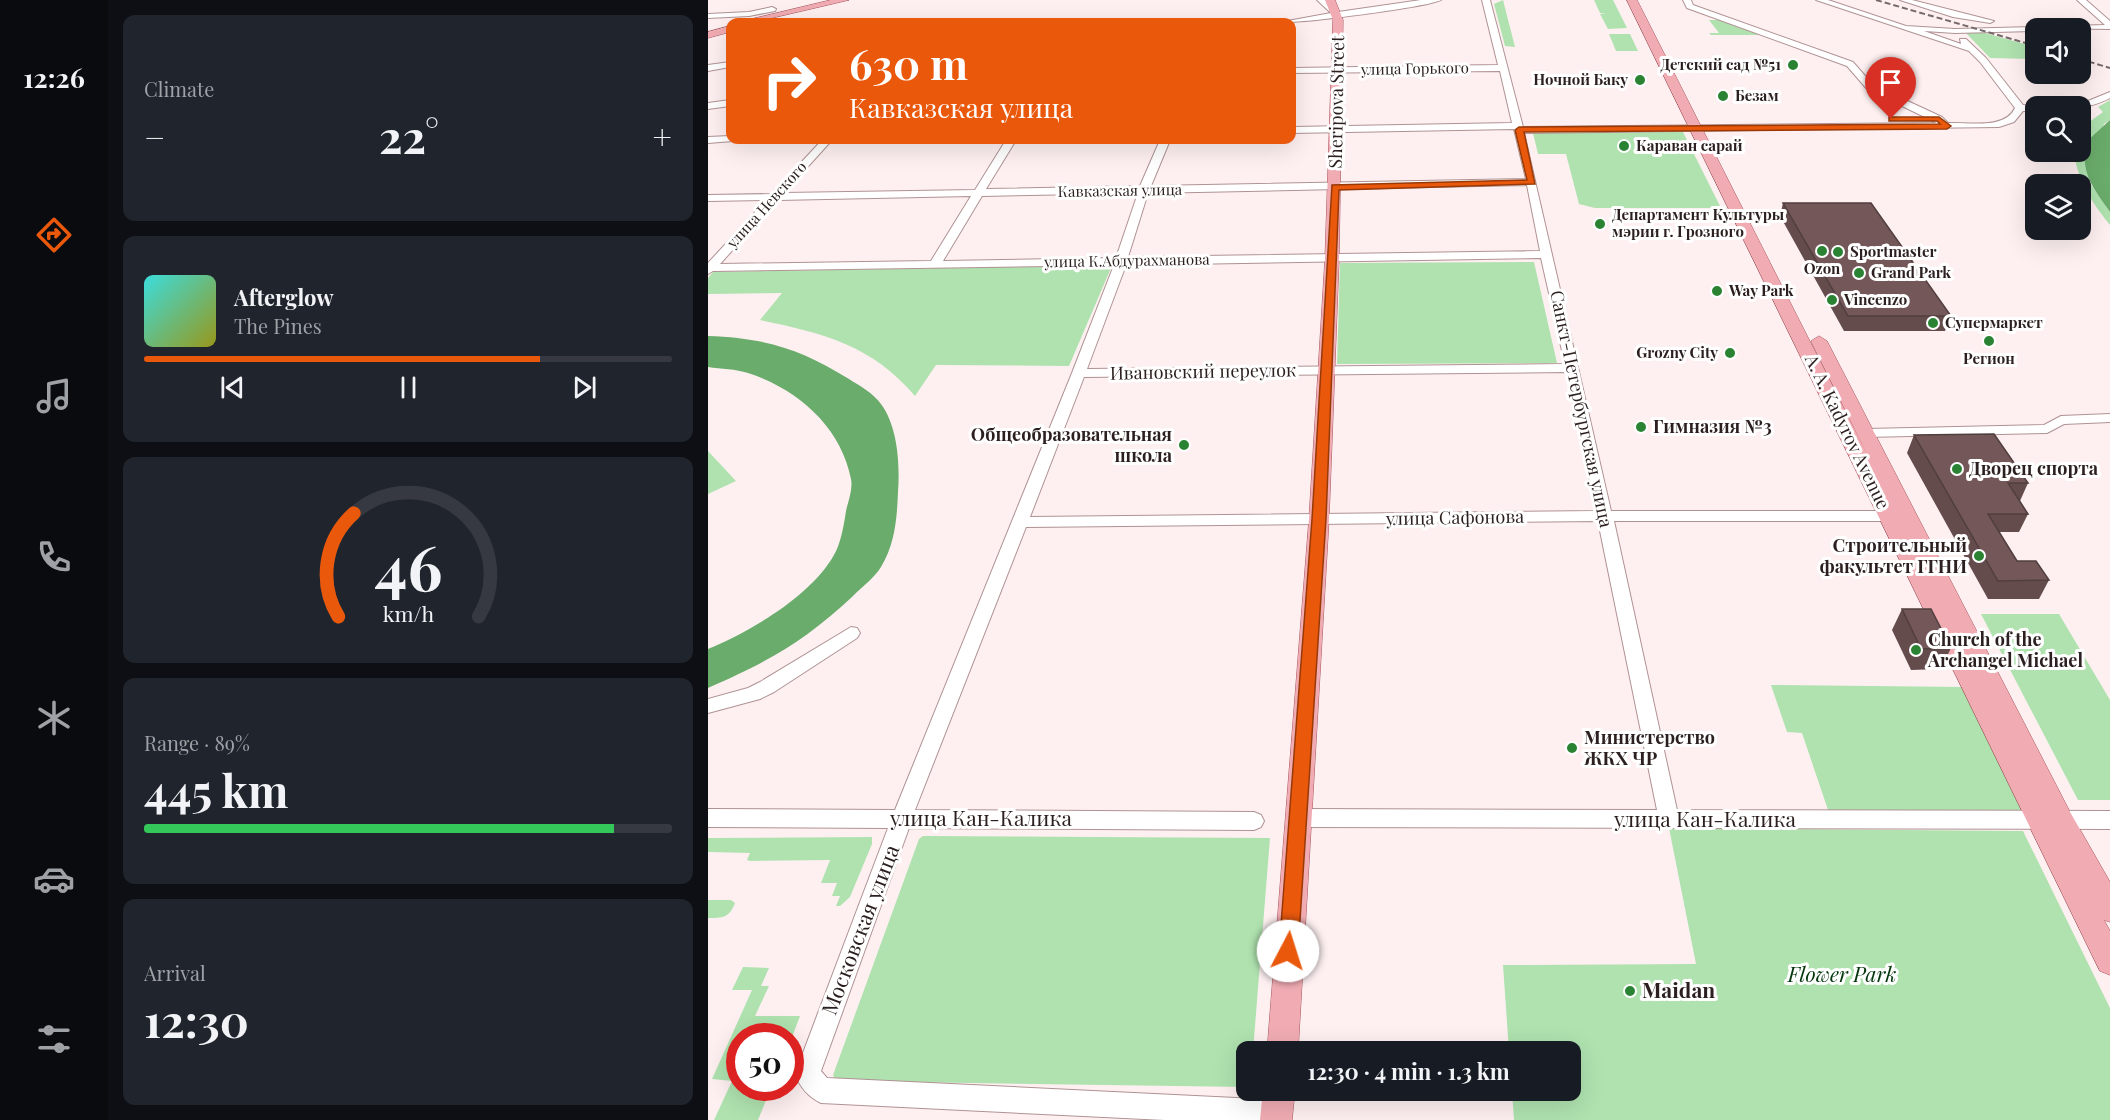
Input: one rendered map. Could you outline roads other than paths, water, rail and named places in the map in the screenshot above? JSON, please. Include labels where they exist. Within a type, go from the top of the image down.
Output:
[{"type":"main road","points":[[775,18],[844,0]]},
{"type":"main road","points":[[777,18],[858,0]]},
{"type":"main road","points":[[1330,0],[1337,15]]},
{"type":"main road","name":"A. A. Kadyrov Avenue","points":[[1632,0],[1810,325],[1866,433],[2049,820],[2110,961]]},
{"type":"main road","name":"A. A. Kadyrov Avenue","points":[[1640,0],[1888,516],[2049,820],[2110,909]]},
{"type":"main road","name":"Sheripova Street","points":[[1283,1041],[1319,519],[1332,371],[1337,15]]},
{"type":"main road","points":[[708,33],[726,29]]},
{"type":"street","points":[[1321,0],[1337,15]]},
{"type":"street","points":[[1296,21],[1437,0]]},
{"type":"street","name":"Санкт-Петербургская улица","points":[[1486,0],[1532,182],[1669,819]]},
{"type":"street","points":[[1687,0],[1690,6],[1850,64],[1870,87],[1939,119],[1947,126]]},
{"type":"street","points":[[1820,0],[1969,49]]},
{"type":"street","points":[[1904,0],[2012,28]]},
{"type":"street","points":[[2081,0],[2110,26]]},
{"type":"street","points":[[708,16],[749,14],[774,7],[765,18]]},
{"type":"street","points":[[1906,27],[1954,31],[2110,26]]},
{"type":"street","points":[[1954,31],[1969,49],[1983,60],[2020,108]]},
{"type":"street","points":[[708,68],[726,66]]},
{"type":"street","name":"улица Горького","points":[[1296,71],[1503,68]]},
{"type":"street","points":[[2091,104],[2110,95]]},
{"type":"street","points":[[708,106],[726,104]]},
{"type":"street","points":[[2020,108],[2025,108]]},
{"type":"street","points":[[1296,130],[1939,119],[2003,124],[2015,118],[2020,108]]},
{"type":"street","points":[[1799,123],[1947,126],[1993,122]]},
{"type":"street","points":[[708,140],[726,139]]},
{"type":"street","name":"улица Невского","points":[[709,269],[823,144]]},
{"type":"street","points":[[934,264],[1009,144]]},
{"type":"street","name":"Московская улица","points":[[1163,144],[1144,190],[1121,261],[1022,522],[903,818],[807,1074],[821,1090],[1277,1108]]},
{"type":"street","name":"Кавказская улица","points":[[708,198],[1532,182]]},
{"type":"street","name":"улица К.Абдурахманова","points":[[709,269],[1547,255]]},
{"type":"street","name":"Ивановский переулок","points":[[1079,373],[1573,368]]},
{"type":"street","points":[[1866,433],[2047,429],[2061,420],[2110,418]]},
{"type":"street","name":"улица Сафонова","points":[[1022,522],[1604,516],[1888,516]]},
{"type":"street","points":[[708,706],[760,691],[851,633]]},
{"type":"street","name":"улица Кан-Калика","points":[[708,818],[1254,821]]},
{"type":"street","name":"улица Кан-Калика","points":[[1299,818],[2110,820]]},
{"type":"railway","points":[[1876,0],[2025,43]]},
{"type":"railway","points":[[2091,62],[2110,68]]},
{"type":"place","name":"Детский сад №51","points":[[1793,65]]},
{"type":"place","name":"Ночной Баку","points":[[1640,80]]},
{"type":"place","name":"Безам","points":[[1723,96]]},
{"type":"place","name":"Караван сарай","points":[[1624,146]]},
{"type":"place","name":"Департамент Культуры мэрии г. Грозного","points":[[1600,224]]},
{"type":"place","name":"Ozon","points":[[1822,251]]},
{"type":"place","name":"Sportmaster","points":[[1838,252]]},
{"type":"place","name":"Grand Park","points":[[1859,273]]},
{"type":"place","name":"Way Park","points":[[1717,291]]},
{"type":"place","name":"Vincenzo","points":[[1832,300]]},
{"type":"place","name":"Супермаркет","points":[[1933,323]]},
{"type":"place","name":"Регион","points":[[1989,341]]},
{"type":"place","name":"Grozny City","points":[[1730,353]]},
{"type":"place","name":"Гимназия №3","points":[[1641,427]]},
{"type":"place","name":"Общеобразовательная школа","points":[[1184,445]]},
{"type":"place","name":"Дворец спорта","points":[[1957,469]]},
{"type":"place","name":"Строительный факультет ГГНИ","points":[[1979,556]]},
{"type":"place","name":"Church of the Archangel Michael","points":[[1916,650]]},
{"type":"place","name":"Министерство ЖКХ ЧР","points":[[1572,748]]},
{"type":"place","name":"Maidan","points":[[1630,991]]},
{"type":"park label","name":"Flower Park","points":[[1842,975]]}]
